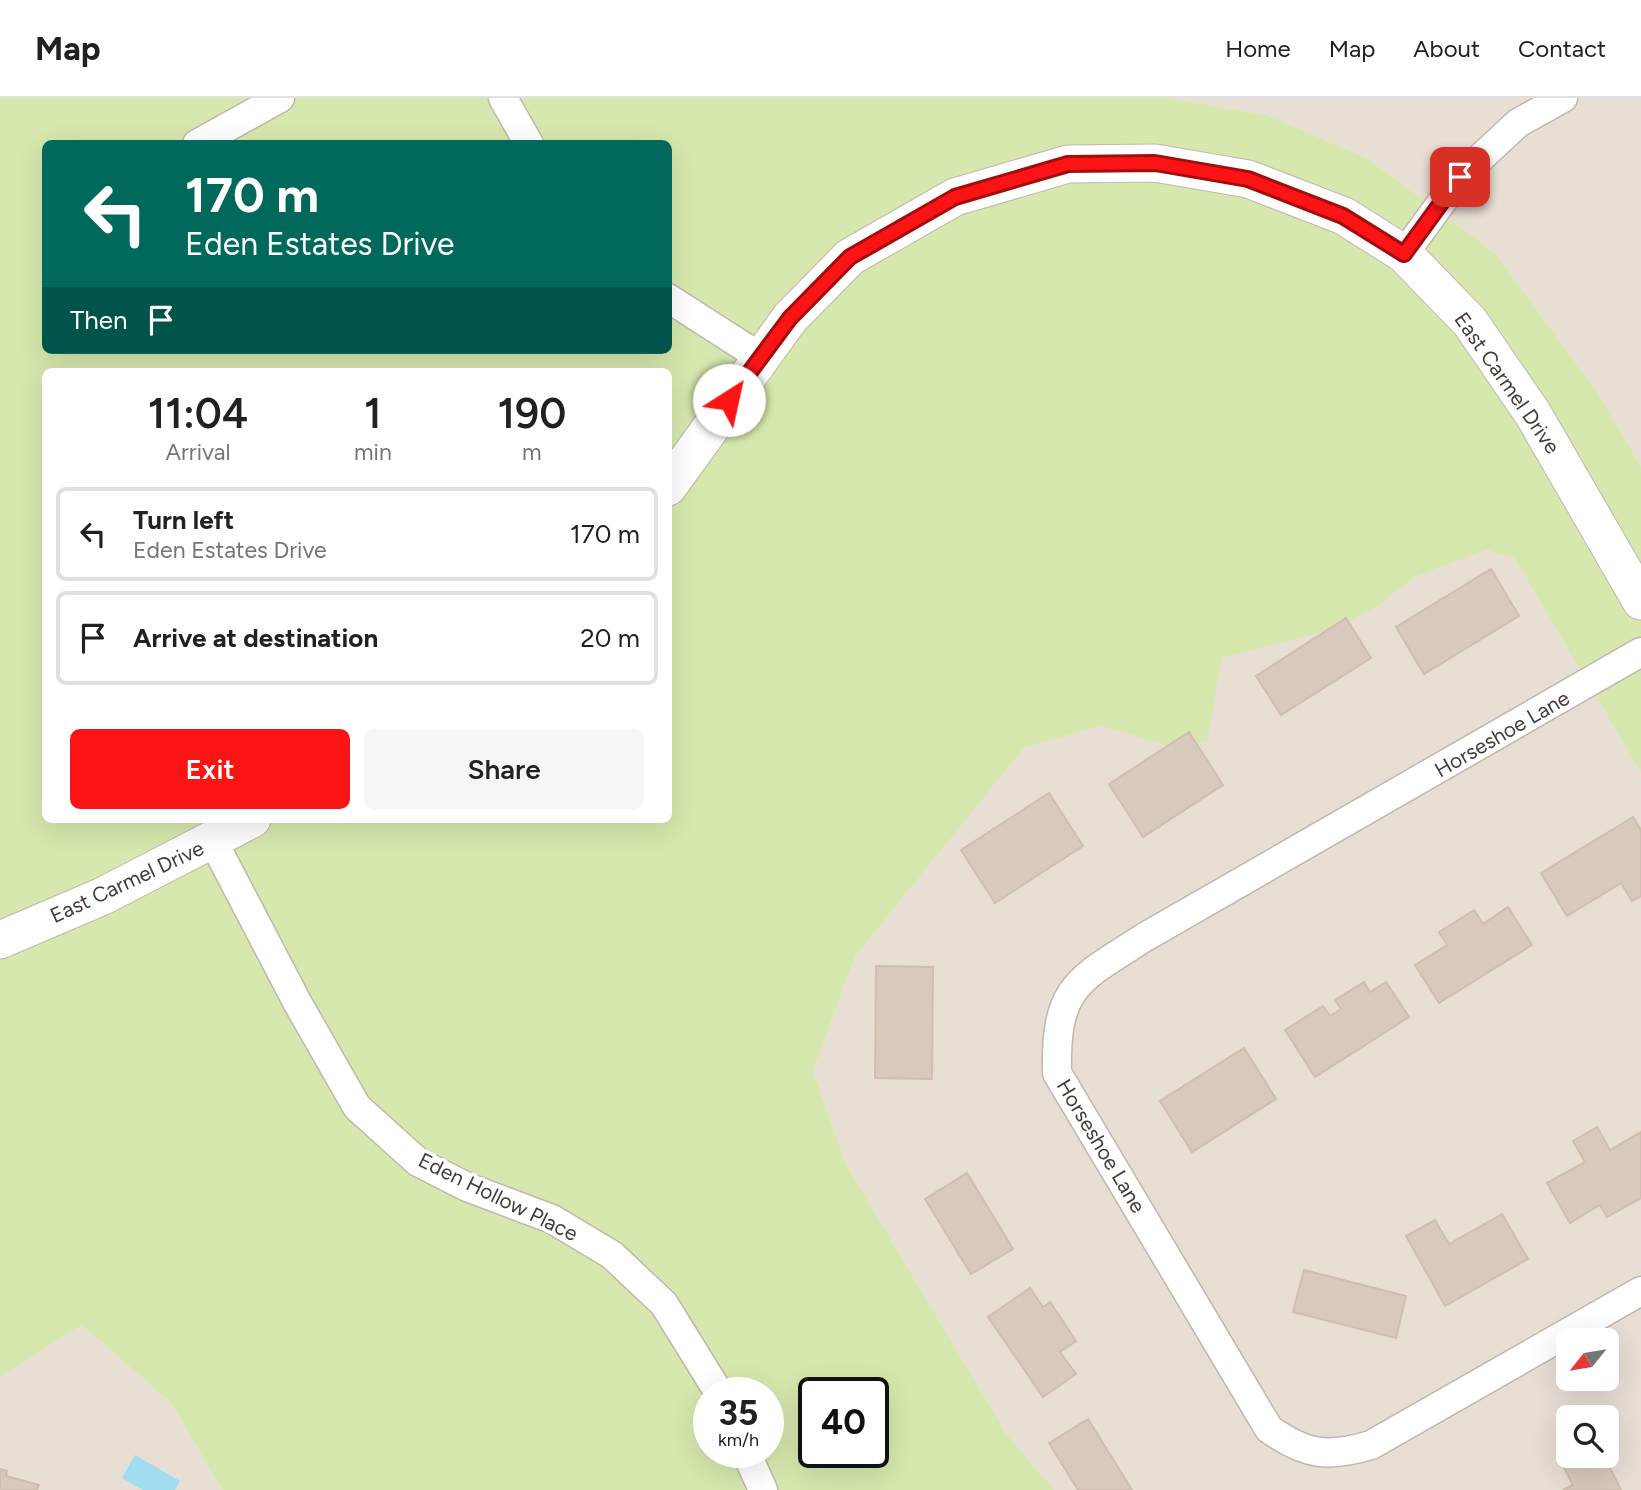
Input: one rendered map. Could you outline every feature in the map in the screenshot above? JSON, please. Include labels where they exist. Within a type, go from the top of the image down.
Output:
[{"type":"street","points":[[204,140],[280,98]]},
{"type":"street","points":[[503,98],[526,140]]},
{"type":"street","points":[[1404,254],[1460,177],[1518,123],[1563,98]]},
{"type":"street","name":"East Carmel Drive","points":[[672,481],[790,318],[850,257],[955,197],[1068,164],[1155,163],[1248,179],[1343,216],[1404,254],[1470,322],[1533,414],[1641,601]]},
{"type":"street","points":[[672,301],[760,357]]},
{"type":"street","name":"Horseshoe Lane","points":[[1641,652],[1145,937],[1082,977],[1068,999],[1057,1038],[1057,1073],[1064,1085],[1269,1429],[1300,1447],[1312,1452],[1341,1454],[1371,1445],[1641,1291]]},
{"type":"street","name":"East Carmel Drive","points":[[0,940],[103,895],[245,823]]},
{"type":"street","name":"Eden Hollow Place","points":[[213,841],[297,1002],[357,1107],[418,1162],[467,1187],[552,1219],[612,1255],[664,1304],[709,1377]]},
{"type":"street","points":[[753,1468],[763,1490]]},
{"type":"shaded area","points":[[1168,98],[1641,98],[1641,466],[1597,392],[1495,253],[1367,158],[1267,115]]},
{"type":"shaded area","points":[[1487,550],[1515,559],[1641,773],[1641,1490],[1054,1490],[1006,1433],[846,1164],[813,1071],[855,957],[1024,748],[1101,726],[1167,746],[1221,658],[1382,603],[1415,577]]},
{"type":"shaded area","points":[[82,1325],[172,1404],[222,1490],[0,1490],[0,1377]]},
{"type":"green space","points":[[0,98],[1168,98],[1267,115],[1367,158],[1495,253],[1597,392],[1641,466],[1641,773],[1515,559],[1487,550],[1415,577],[1382,603],[1339,627],[1222,658],[1207,742],[1167,746],[1101,726],[1024,748],[855,957],[813,1071],[846,1164],[1006,1433],[1054,1490],[222,1490],[172,1404],[82,1325],[0,1377]]},
{"type":"water","points":[[135,1455],[180,1481],[175,1490],[143,1490],[122,1478]]},
{"type":"building","points":[[1491,569],[1519,616],[1424,674],[1396,627]]},
{"type":"building","points":[[1346,618],[1371,658],[1281,715],[1256,676]]},
{"type":"building","points":[[1189,732],[1223,785],[1143,837],[1109,784]]},
{"type":"building","points":[[1049,793],[1083,846],[995,903],[961,850]]},
{"type":"building","points":[[1633,817],[1641,830],[1641,896],[1632,901],[1621,883],[1567,916],[1541,873]]},
{"type":"building","points":[[1508,907],[1532,945],[1439,1003],[1415,965],[1447,945],[1439,932],[1474,910],[1483,924]]},
{"type":"building","points":[[876,966],[933,967],[932,1079],[875,1078]]},
{"type":"building","points":[[1364,982],[1370,992],[1386,982],[1409,1017],[1315,1077],[1285,1030],[1323,1006],[1330,1016],[1341,1009],[1335,1000]]},
{"type":"building","points":[[1244,1048],[1276,1099],[1192,1152],[1160,1101]]},
{"type":"building","points":[[1597,1127],[1610,1150],[1641,1132],[1641,1198],[1607,1217],[1600,1205],[1570,1223],[1547,1183],[1585,1162],[1573,1141]]},
{"type":"building","points":[[967,1173],[1013,1249],[971,1274],[925,1199]]},
{"type":"building","points":[[1502,1214],[1528,1259],[1445,1306],[1406,1236],[1435,1220],[1449,1244]]},
{"type":"building","points":[[1304,1270],[1406,1296],[1396,1338],[1293,1312]]},
{"type":"building","points":[[1030,1288],[1043,1307],[1050,1302],[1076,1341],[1060,1352],[1076,1374],[1043,1397],[988,1317]]},
{"type":"building","points":[[1088,1419],[1132,1490],[1078,1490],[1049,1443]]},
{"type":"building","points":[[1564,1468],[1610,1468],[1621,1490],[1563,1490],[1573,1485]]},
{"type":"building","points":[[0,1469],[7,1471],[6,1476],[39,1485],[37,1490],[0,1490]]},
{"type":"route","points":[[729,400],[790,318],[850,257],[955,197],[1068,164],[1155,163],[1248,179],[1343,216],[1404,254],[1460,177]]}]
